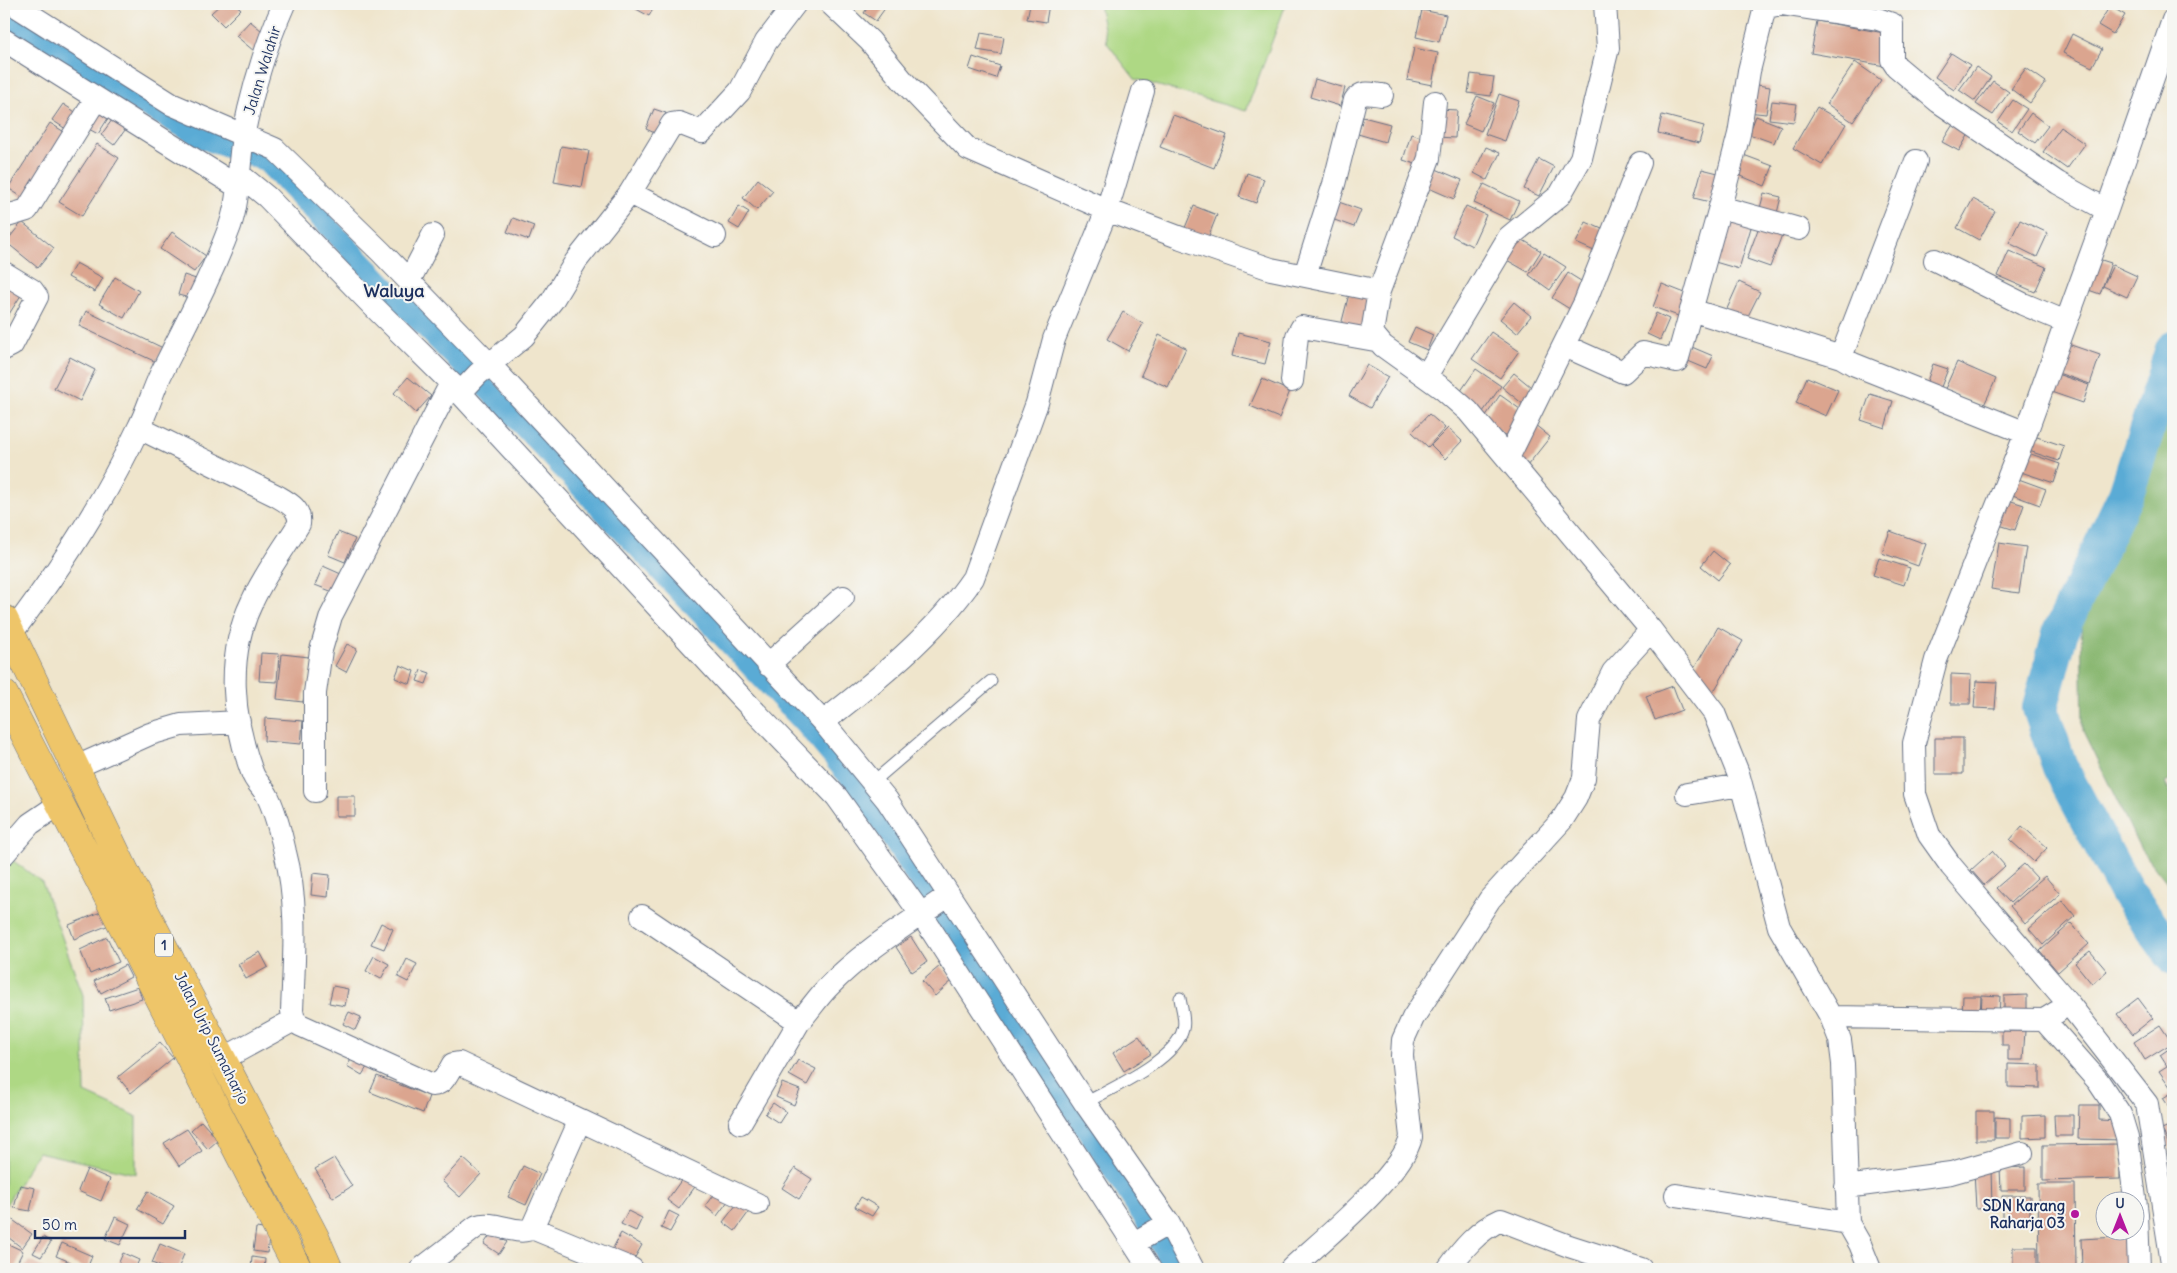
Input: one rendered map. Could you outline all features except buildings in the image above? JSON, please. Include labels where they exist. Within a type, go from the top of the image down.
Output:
[{"type":"highway","name":"Jalan Urip Sumaharjo","points":[[8,626],[74,768],[315,1237],[329,1269]]},
{"type":"highway","name":"Jalan Urip Sumaharjo","points":[[4,694],[298,1269]]},
{"type":"street","points":[[14,4],[84,55],[162,121],[268,197],[375,308],[468,381],[768,665],[823,722],[887,800],[935,905],[1137,1241],[1150,1269]]},
{"type":"street","name":"Jalan Walahir","points":[[8,626],[53,580],[84,530],[139,428],[158,379],[213,267],[230,224],[240,177],[243,139],[264,52],[284,4]]},
{"type":"street","points":[[315,792],[315,693],[321,650],[331,616],[382,521],[468,381],[524,336],[541,316],[576,261],[630,193],[672,124],[679,123],[702,132],[740,91],[766,42],[795,4]]},
{"type":"street","points":[[831,4],[870,41],[903,81],[968,150],[1107,210],[1181,238],[1271,268],[1378,291]]},
{"type":"street","points":[[1426,376],[1509,237],[1560,195],[1581,158],[1608,48],[1605,4]]},
{"type":"street","points":[[1564,346],[1623,372],[1643,353],[1677,361],[1740,134],[1750,71],[1764,11],[1767,6],[1774,4],[1878,19],[1892,24],[1892,60],[1896,66],[1939,102],[2067,188],[2107,210]]},
{"type":"street","points":[[2173,20],[2107,210],[2026,433],[1936,660],[1914,743],[1916,794],[1929,835],[2056,1013],[2107,1075],[2120,1114],[2140,1135],[2151,1214],[2173,1269]]},
{"type":"street","points":[[4,40],[67,78],[96,99],[162,121],[243,139],[275,150],[409,282],[466,344],[468,381],[738,694],[837,797],[935,905],[1086,1103],[1193,1269]]},
{"type":"street","points":[[67,78],[84,55]]},
{"type":"street","points":[[823,722],[900,660],[962,594],[973,578],[1037,403],[1057,331],[1107,210],[1143,91]]},
{"type":"street","points":[[1305,275],[1334,184],[1355,100],[1365,93],[1382,95]]},
{"type":"street","points":[[4,217],[27,210],[96,99]]},
{"type":"street","points":[[1375,340],[1372,333],[1372,323],[1378,291],[1429,158],[1435,102]]},
{"type":"street","points":[[1841,357],[1916,161]]},
{"type":"street","points":[[1508,458],[1586,302],[1640,163]]},
{"type":"street","points":[[630,193],[715,236]]},
{"type":"street","points":[[1720,207],[1799,229]]},
{"type":"street","points":[[409,282],[433,235]]},
{"type":"street","points":[[1935,260],[2066,322]]},
{"type":"street","points":[[4,274],[32,290],[37,297],[12,345],[4,349]]},
{"type":"street","points":[[1691,310],[1841,357],[1853,364],[2026,433]]},
{"type":"street","points":[[1292,381],[1297,336],[1302,327],[1375,340],[1426,376],[1468,411],[1651,630],[1714,713],[1741,786],[1779,927],[1831,1017],[1840,1040],[1843,1064],[1848,1223],[1860,1244],[1870,1269]]},
{"type":"street","points":[[139,428],[277,496],[290,504],[299,514],[299,524],[251,603],[234,657],[234,695],[248,761],[252,775],[268,796],[289,871],[295,904],[292,1010],[294,1020],[300,1025],[327,1038],[432,1085],[438,1085],[444,1080],[453,1064],[459,1063],[757,1204]]},
{"type":"street","points":[[768,665],[843,597]]},
{"type":"street","points":[[1291,1269],[1387,1178],[1409,1148],[1412,1136],[1402,1056],[1403,1040],[1413,1018],[1490,899],[1562,820],[1576,798],[1584,778],[1589,720],[1613,672],[1651,630]]},
{"type":"street","points":[[74,768],[115,748],[166,729],[181,725],[239,722]]},
{"type":"street","points":[[1687,794],[1741,786]]},
{"type":"street","points":[[4,854],[30,824],[61,803]]},
{"type":"street","points":[[740,1122],[799,1022],[828,987],[886,937],[935,905]]},
{"type":"street","points":[[642,916],[799,1022]]},
{"type":"street","points":[[1831,1017],[2056,1013]]},
{"type":"street","points":[[2056,1013],[2107,1075]]},
{"type":"street","points":[[223,1059],[294,1020]]},
{"type":"street","points":[[532,1228],[580,1120]]},
{"type":"street","points":[[1846,1187],[1951,1173],[2022,1153]]},
{"type":"street","points":[[1676,1195],[1848,1223]]},
{"type":"street","points":[[2139,1269],[2151,1214]]},
{"type":"street","points":[[1448,1269],[1463,1249],[1488,1225],[1501,1220],[1570,1246],[1641,1269]]},
{"type":"street","points":[[421,1269],[477,1226],[488,1224],[524,1231],[532,1228],[632,1269]]},
{"type":"street","points":[[1137,1241],[1164,1225]]},
{"type":"lane","points":[[873,782],[991,681]]},
{"type":"lane","points":[[1086,1103],[1151,1065],[1173,1047],[1184,1028],[1180,998]]},
{"type":"green space","points":[[1099,4],[1286,4],[1246,111],[1135,79],[1107,43]]},
{"type":"green space","points":[[2173,395],[2173,779],[2165,783],[2173,798],[2173,890],[2140,848],[2083,731],[2081,620]]},
{"type":"green space","points":[[4,854],[42,882],[83,995],[85,1093],[136,1116],[136,1174],[38,1152],[6,1205],[4,1204]]},
{"type":"waterway","points":[[4,17],[128,96],[204,139],[265,161],[446,349],[491,393],[805,724],[865,796],[912,871],[1096,1144],[1162,1246],[1173,1269]]},
{"type":"waterway","points":[[2173,349],[2126,494],[2061,630],[2040,708],[2060,767],[2126,891],[2173,956]]},
{"type":"place","name":"SDN Karang Raharja 03","points":[[2075,1214]]},
{"type":"district","name":"Waluya","points":[[394,290]]}]
